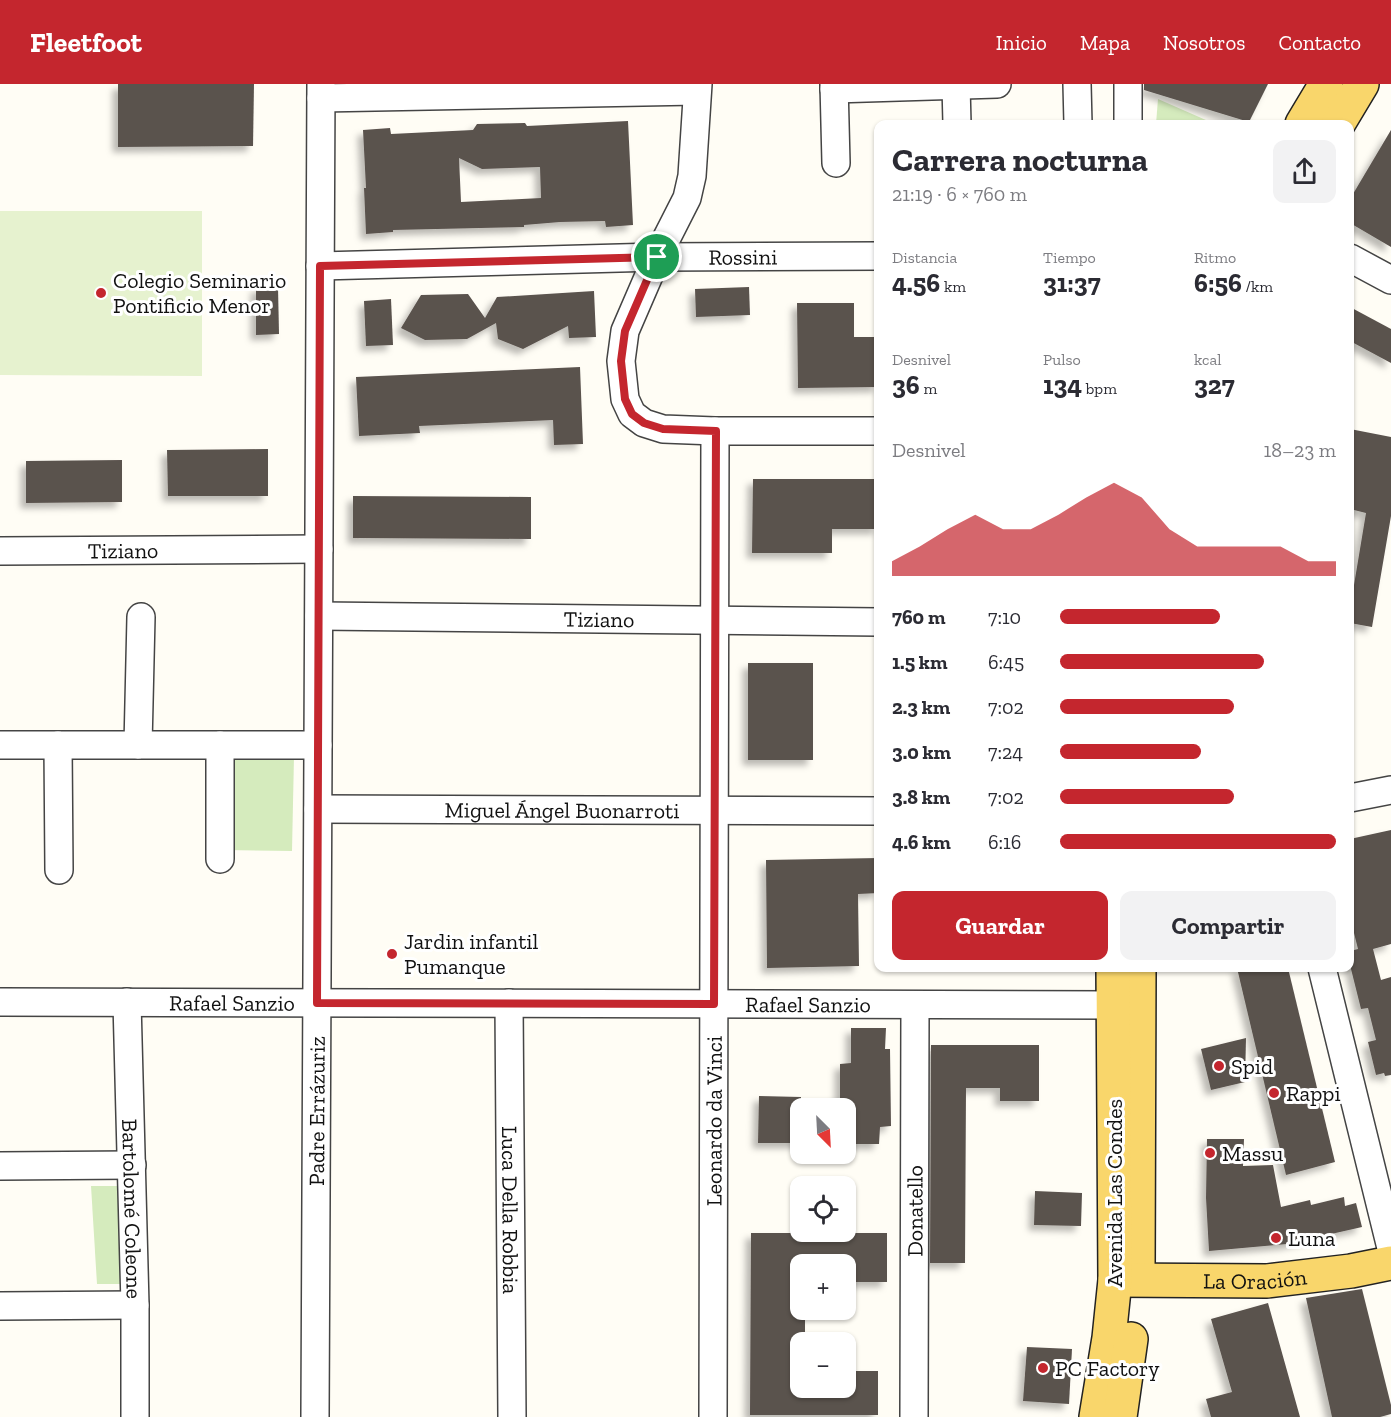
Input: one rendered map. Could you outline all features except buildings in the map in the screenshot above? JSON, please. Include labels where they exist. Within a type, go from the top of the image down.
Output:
[{"type":"main road","points":[[1304,120],[1326,84]]},
{"type":"main road","points":[[1340,120],[1362,84]]},
{"type":"main road","name":"Avenida Las Condes","points":[[1096,1417],[1109,1338],[1127,1280],[1113,972]]},
{"type":"main road","name":"Avenida Las Condes","points":[[1120,1417],[1139,972]]},
{"type":"main road","name":"La Oración","points":[[1127,1280],[1267,1281],[1294,1279],[1391,1263]]},
{"type":"street","points":[[836,163],[834,86],[997,84]]},
{"type":"street","points":[[1077,84],[1078,120]]},
{"type":"street","points":[[1128,84],[1128,120]]},
{"type":"street","points":[[956,85],[957,120]]},
{"type":"street","points":[[321,91],[698,87],[690,187],[683,209],[657,257],[625,331],[621,361],[625,399],[632,414],[644,423],[663,429],[874,431]]},
{"type":"street","name":"Padre Errázuriz","points":[[315,1417],[321,91]]},
{"type":"street","name":"Rossini","points":[[320,266],[657,257],[874,256]]},
{"type":"street","points":[[1354,260],[1391,280]]},
{"type":"street","name":"Leonardo da Vinci","points":[[713,1417],[716,431]]},
{"type":"street","name":"Tiziano","points":[[0,551],[319,549]]},
{"type":"street","points":[[138,745],[141,616]]},
{"type":"street","name":"Tiziano","points":[[319,616],[874,622]]},
{"type":"street","points":[[0,745],[318,745]]},
{"type":"street","points":[[58,745],[59,870]]},
{"type":"street","points":[[220,745],[220,859]]},
{"type":"street","points":[[1354,797],[1391,790]]},
{"type":"street","name":"Miguel Ángel Buonarroti","points":[[318,809],[874,811]]},
{"type":"street","points":[[1323,972],[1391,1248]]},
{"type":"street","name":"Rafael Sanzio","points":[[0,1002],[1113,1005]]},
{"type":"street","name":"Bartolomé Coleone","points":[[127,1002],[135,1305],[135,1417]]},
{"type":"street","name":"Luca Della Robbia","points":[[509,1003],[512,1417]]},
{"type":"street","name":"Donatello","points":[[914,1417],[915,1005]]},
{"type":"street","points":[[0,1166],[132,1165]]},
{"type":"street","points":[[0,1305],[135,1305]]},
{"type":"green space","points":[[1158,99],[1206,120],[1156,120]]},
{"type":"green space","name":"Colegio Seminario Pontificio Menor","points":[[0,211],[202,211],[202,376],[0,375]]},
{"type":"green space","points":[[225,756],[294,756],[292,851],[224,850]]},
{"type":"green space","points":[[91,1186],[125,1186],[127,1284],[97,1284]]},
{"type":"place","name":"Colegio Seminario Pontificio Menor","points":[[101,293]]},
{"type":"place","name":"Jardin infantil Pumanque","points":[[392,954]]},
{"type":"place","name":"Spid","points":[[1219,1066]]},
{"type":"place","name":"Rappi","points":[[1274,1093]]},
{"type":"place","name":"Massu","points":[[1210,1153]]},
{"type":"place","name":"Luna","points":[[1276,1238]]},
{"type":"place","name":"PC Factory","points":[[1043,1368]]},
{"type":"route","points":[[657,257],[625,331],[621,361],[625,399],[632,414],[644,423],[663,429],[716,431],[714,1004],[317,1003],[320,266],[657,257]]}]
